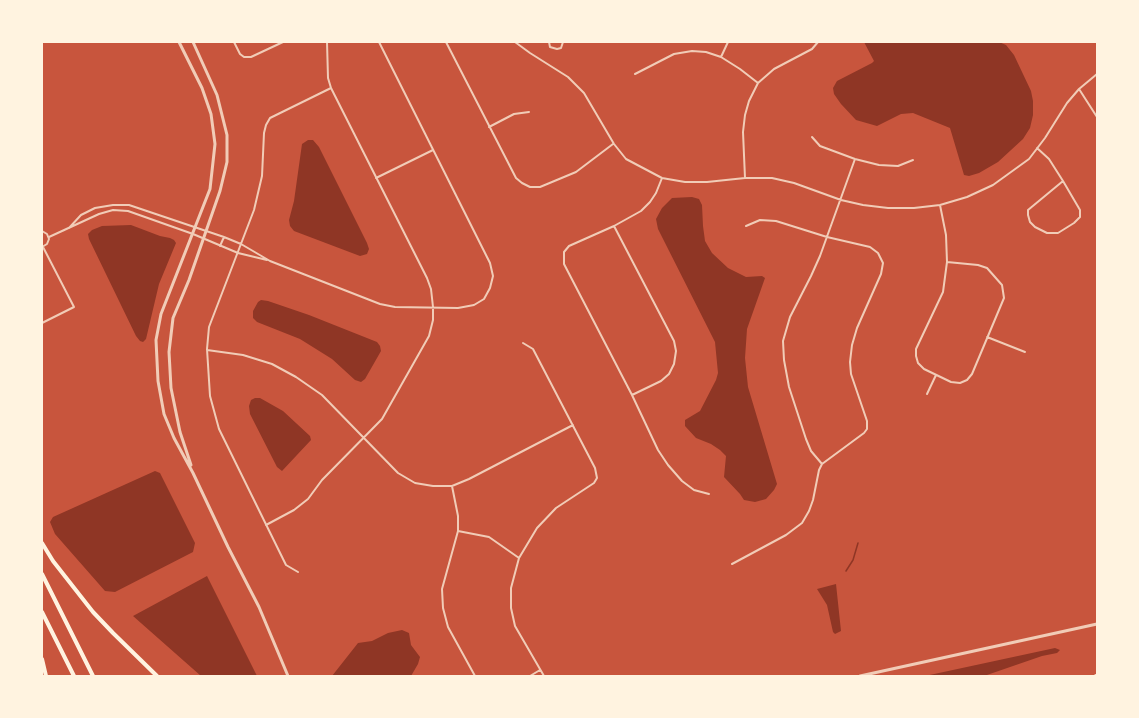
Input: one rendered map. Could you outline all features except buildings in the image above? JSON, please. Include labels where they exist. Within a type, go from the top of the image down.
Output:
[{"type":"highway","points":[[42,543],[93,612],[157,676]]},
{"type":"highway","points":[[42,574],[92,676]]},
{"type":"highway","points":[[42,612],[74,676]]},
{"type":"highway","points":[[42,659],[46,676]]},
{"type":"street","points":[[179,42],[202,88],[211,114],[215,144],[210,189],[161,314],[156,340],[158,381],[164,414],[174,438],[193,473],[228,547],[259,607],[288,676]]},
{"type":"street","points":[[193,42],[217,95],[227,135],[227,162],[220,191],[189,280],[173,318],[169,352],[171,388],[180,432],[193,473]]},
{"type":"street","points":[[234,42],[240,54],[244,57],[251,57],[283,42]]},
{"type":"street","points":[[266,525],[294,510],[308,499],[322,480],[382,419],[429,336],[433,320],[431,289],[427,278],[331,88],[328,78],[328,42]]},
{"type":"street","points":[[69,228],[81,215],[95,208],[113,205],[129,205],[224,236],[270,260],[380,304],[394,307],[458,308],[474,306],[484,299],[490,288],[493,276],[490,263],[379,42]]},
{"type":"street","points":[[446,42],[516,178],[522,183],[530,187],[540,187],[576,172],[614,144]]},
{"type":"street","points":[[515,42],[568,76],[584,93],[614,144],[626,159],[662,178],[685,182],[707,182],[744,178],[772,178],[794,183],[841,200],[863,205],[888,208],[914,208],[940,205],[967,197],[993,185],[1029,159],[1067,103],[1079,89],[1097,74]]},
{"type":"street","points":[[549,42],[550,47],[557,49],[561,48],[563,42]]},
{"type":"street","points":[[721,57],[728,42]]},
{"type":"street","points":[[744,178],[743,132],[745,115],[749,101],[758,83],[774,69],[812,49],[818,42]]},
{"type":"street","points":[[634,74],[674,54],[706,52],[721,57],[758,83]]},
{"type":"street","points":[[298,572],[286,565],[219,429],[210,396],[207,350],[209,327],[254,210],[262,176],[264,133],[266,125],[270,118],[331,88]]},
{"type":"street","points":[[1079,89],[1097,117]]},
{"type":"street","points":[[489,127],[514,114],[529,112]]},
{"type":"street","points":[[812,137],[820,146],[855,159],[879,165],[898,166],[913,160]]},
{"type":"street","points":[[1037,148],[1048,159],[1063,181],[1080,210],[1080,217],[1074,223],[1058,233],[1047,234],[1035,227],[1030,222],[1028,210],[1063,181]]},
{"type":"street","points":[[376,178],[433,150]]},
{"type":"street","points":[[822,464],[811,451],[789,387],[784,360],[783,341],[790,317],[812,276],[855,159]]},
{"type":"street","points":[[662,178],[656,193],[641,211],[614,226],[569,246],[564,252],[564,264],[632,395],[658,450],[668,465],[682,480],[694,490],[709,494]]},
{"type":"street","points":[[128,211],[129,205]]},
{"type":"street","points":[[940,205],[946,235],[947,262],[942,292],[916,349],[916,356],[918,363],[924,369],[951,382],[960,384],[967,380],[972,374],[1004,298],[1002,285],[987,268],[978,265],[947,262]]},
{"type":"street","points":[[48,237],[99,214],[113,210],[128,211],[193,234],[238,253],[270,260]]},
{"type":"street","points":[[732,564],[786,535],[802,524],[809,512],[813,500],[819,470],[822,464],[864,433],[867,429],[867,420],[851,374],[850,356],[857,328],[881,274],[883,263],[878,253],[870,247],[827,237],[776,221],[760,220],[746,226]]},
{"type":"street","points":[[614,226],[674,341],[676,351],[674,364],[669,374],[661,381],[632,395]]},
{"type":"street","points":[[42,231],[45,232],[49,242],[43,247],[74,307],[42,323]]},
{"type":"street","points":[[220,246],[224,236]]},
{"type":"street","points":[[987,337],[1025,352]]},
{"type":"street","points":[[523,343],[533,348],[595,468],[597,478],[594,483],[556,508],[537,528],[519,558],[511,588],[511,608],[516,626],[544,676]]},
{"type":"street","points":[[207,350],[243,355],[272,364],[296,377],[322,396],[398,473],[415,483],[433,486],[452,486],[469,479],[573,425]]},
{"type":"street","points":[[927,394],[936,375]]},
{"type":"street","points":[[452,486],[458,516],[458,531],[442,589],[443,608],[448,627],[475,676]]},
{"type":"street","points":[[458,531],[488,537],[519,558]]},
{"type":"street","points":[[860,676],[1097,624]]},
{"type":"street","points":[[530,676],[540,670]]},
{"type":"shaded area","points":[[864,42],[999,42],[1006,45],[1014,55],[1031,91],[1033,115],[1030,128],[1023,139],[998,162],[979,173],[969,176],[964,175],[950,128],[913,113],[901,114],[877,126],[856,120],[841,104],[834,94],[833,88],[837,81],[874,61]]},
{"type":"shaded area","points":[[308,140],[313,140],[319,147],[367,243],[369,249],[367,254],[360,256],[294,231],[290,226],[289,220],[294,201],[302,144]]},
{"type":"shaded area","points":[[692,197],[699,199],[702,205],[705,241],[712,253],[728,268],[746,277],[762,276],[765,278],[747,329],[745,358],[748,387],[777,484],[766,499],[755,502],[744,500],[724,477],[726,456],[711,444],[696,438],[685,426],[685,420],[700,411],[716,380],[718,373],[715,342],[658,229],[656,219],[662,208],[672,198]]},
{"type":"shaded area","points":[[131,225],[160,236],[170,238],[176,243],[159,284],[146,339],[143,342],[136,336],[89,239],[88,234],[92,230],[102,226]]},
{"type":"shaded area","points":[[261,300],[309,315],[377,342],[381,351],[365,379],[361,382],[355,380],[332,359],[300,339],[257,322],[253,318],[253,311],[258,302]]},
{"type":"shaded area","points":[[260,398],[283,411],[310,436],[311,440],[282,471],[277,467],[250,414],[249,406],[251,400]]},
{"type":"shaded area","points":[[155,471],[160,473],[195,543],[193,552],[115,592],[105,591],[55,534],[50,522],[53,517]]},
{"type":"shaded area","points":[[207,576],[257,676],[201,676],[133,616]]},
{"type":"shaded area","points":[[836,584],[841,631],[835,634],[833,632],[827,605],[817,589]]},
{"type":"shaded area","points":[[402,630],[409,633],[411,645],[420,657],[411,676],[332,676],[358,643],[372,641],[388,633]]},
{"type":"shaded area","points":[[1055,648],[1060,650],[1057,653],[1042,656],[984,676],[925,676]]},
{"type":"waterway","points":[[846,571],[853,560],[858,543]]}]
